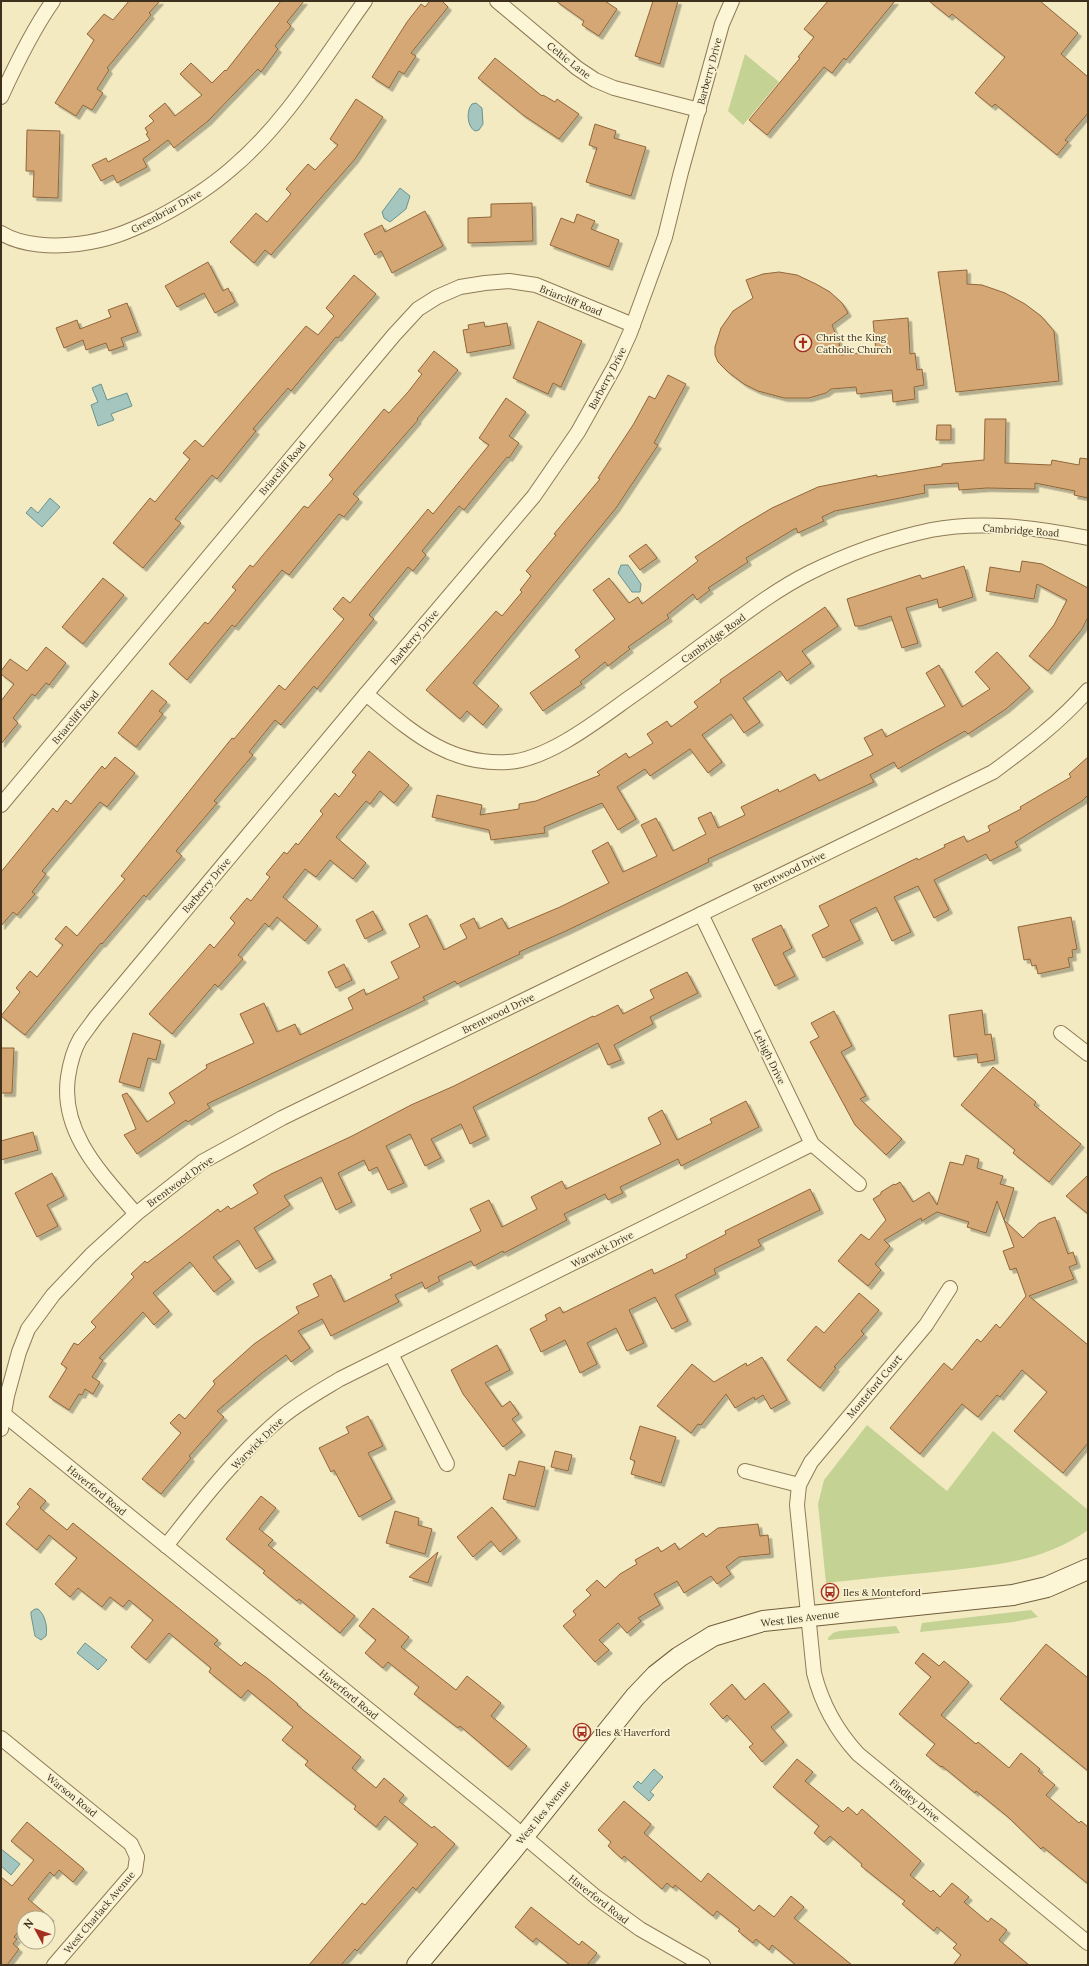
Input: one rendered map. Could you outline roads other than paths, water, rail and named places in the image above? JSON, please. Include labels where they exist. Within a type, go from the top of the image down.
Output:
[{"type":"street","points":[[1,97],[13,70],[43,15],[53,1]]},
{"type":"street","name":"Greenbriar Drive","points":[[1,233],[29,242],[48,245],[94,242],[124,235],[169,212],[196,196],[232,169],[274,126],[365,1]]},
{"type":"street","name":"Celtic Lane","points":[[497,1],[577,68],[595,80],[614,88],[699,110]]},
{"type":"street","name":"Barberry Drive","points":[[136,1214],[84,1151],[68,1113],[66,1090],[69,1069],[79,1040],[96,1017],[366,694],[534,496],[578,432],[616,364],[633,325],[665,236],[722,24],[732,1]]},
{"type":"street","name":"Briarcliff Road","points":[[1,805],[394,335],[418,309],[437,297],[460,287],[509,281],[536,285],[633,325]]},
{"type":"street","name":"Cambridge Road","points":[[366,694],[420,738],[453,754],[479,760],[509,762],[539,754],[578,734],[754,607],[807,574],[847,556],[889,541],[932,530],[980,526],[1051,531],[1088,538]]},
{"type":"street","name":"Brentwood Drive","points":[[1,1429],[2,1413],[19,1352],[28,1329],[53,1295],[92,1255],[136,1214],[202,1162],[282,1118],[993,772],[1040,737],[1088,690]]},
{"type":"street","name":"Lehigh Drive","points":[[701,914],[812,1144],[859,1184]]},
{"type":"street","points":[[1061,1033],[1088,1054]]},
{"type":"street","name":"Warwick Drive","points":[[166,1546],[244,1454],[283,1416],[334,1382],[812,1144]]},
{"type":"street","name":"Monteford Court","points":[[808,1616],[797,1505],[798,1485],[811,1462],[926,1325],[950,1288]]},
{"type":"street","points":[[392,1354],[447,1464]]},
{"type":"street","name":"Haverford Road","points":[[2,1413],[621,1916],[640,1929],[703,1965]]},
{"type":"street","points":[[745,1471],[798,1485]]},
{"type":"street","name":"West Iles Avenue","points":[[417,1965],[635,1697],[656,1675],[679,1657],[713,1636],[763,1621],[1014,1595],[1046,1587],[1088,1569]]},
{"type":"street","name":"Findley Drive","points":[[808,1616],[814,1673],[818,1690],[830,1717],[848,1743],[858,1754],[1088,1943]]},
{"type":"street","name":"Warson Road","points":[[1,1738],[131,1844],[142,1856]]},
{"type":"street","name":"West Charlack Avenue","points":[[54,1965],[132,1875],[142,1856]]},
{"type":"water","points":[[476,103],[482,108],[483,124],[479,130],[475,131],[470,126],[468,114],[472,104]]},
{"type":"water","points":[[400,188],[410,196],[406,209],[390,222],[384,218],[382,212]]},
{"type":"water","points":[[101,384],[107,400],[127,393],[132,406],[111,414],[114,420],[98,426],[91,405],[98,402],[92,388]]},
{"type":"water","points":[[50,498],[60,507],[42,527],[26,513],[31,507],[38,513]]},
{"type":"water","points":[[621,565],[628,565],[641,584],[640,592],[632,592],[618,573]]},
{"type":"water","points":[[35,1609],[40,1611],[46,1625],[46,1636],[41,1640],[35,1636],[31,1612]]},
{"type":"water","points":[[85,1643],[107,1660],[98,1670],[77,1653]]},
{"type":"water","points":[[654,1769],[663,1777],[650,1792],[654,1795],[649,1801],[633,1787],[638,1781],[641,1784]]},
{"type":"water","points":[[1,1849],[20,1864],[11,1875],[1,1866]]},
{"type":"place","name":"Christ the King Catholic Church","points":[[803,343]]},
{"type":"place","name":"Iles & Monteford","points":[[830,1592]]},
{"type":"place","name":"Iles & Haverford","points":[[582,1732]]}]
